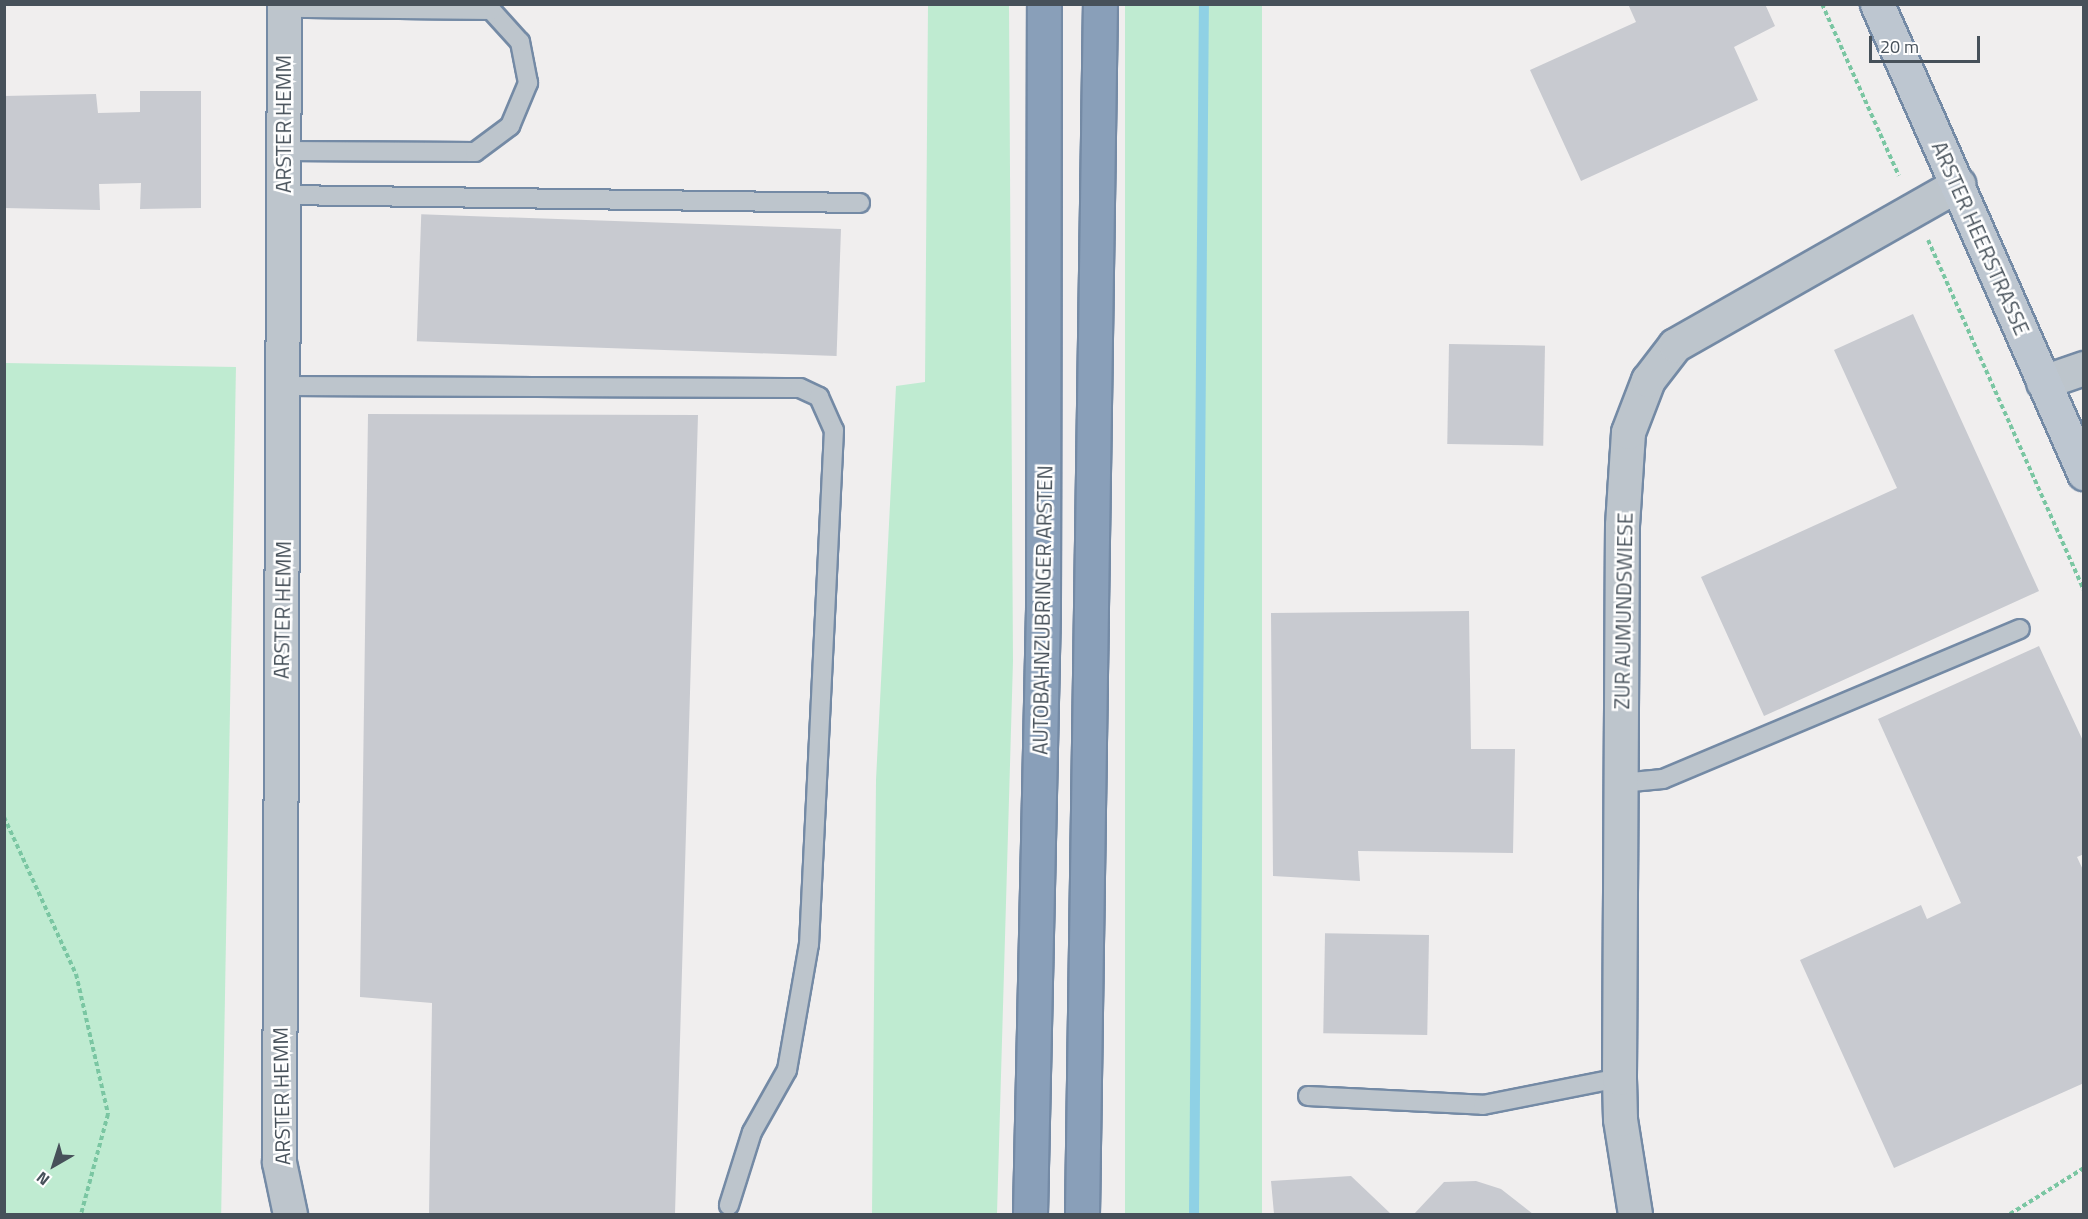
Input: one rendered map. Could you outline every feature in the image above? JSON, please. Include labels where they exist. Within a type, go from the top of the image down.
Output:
[{"type":"highway","name":"AUTOBAHNZUBRINGER ARSTEN","points":[[1030,1215],[1043,597],[1044,4]]},
{"type":"highway","points":[[1082,1215],[1100,4]]},
{"type":"street","name":"ARSTER HEERSTRASSE","points":[[1877,4],[2084,473]]},
{"type":"street","name":"ARSTER HEMM","points":[[284,6],[285,386],[279,1162],[290,1215]]},
{"type":"street","name":"ZUR AUMUNDSWIESE","points":[[1635,1215],[1620,1119],[1619,1078],[1622,525],[1628,432],[1648,380],[1675,345],[1913,207],[1958,184]]},
{"type":"street","points":[[2043,382],[2084,368]]},
{"type":"lane","points":[[283,151],[475,152],[510,126],[528,82],[520,42],[491,10],[284,6]]},
{"type":"lane","points":[[283,195],[860,203]]},
{"type":"lane","points":[[285,386],[800,388],[819,397],[834,430],[809,944],[787,1070],[752,1132],[729,1205]]},
{"type":"lane","points":[[1621,783],[1663,779],[2020,629]]},
{"type":"lane","points":[[1308,1096],[1483,1105],[1619,1078]]},
{"type":"path","points":[[1822,4],[2084,590]]},
{"type":"path","points":[[4,817],[76,974],[108,1114],[81,1215]]},
{"type":"path","points":[[2010,1215],[2084,1168]]},
{"type":"green space","points":[[928,5],[1009,5],[1013,661],[997,1214],[872,1214],[876,780],[896,386],[925,382]]},
{"type":"green space","points":[[1125,5],[1262,5],[1262,1214],[1125,1214]]},
{"type":"green space","points":[[5,363],[236,367],[221,1214],[4,1214]]},
{"type":"building","points":[[1628,4],[1765,4],[1775,26],[1734,47],[1758,100],[1581,181],[1530,70],[1636,22]]},
{"type":"building","points":[[140,91],[201,91],[201,208],[140,209],[141,183],[99,184],[100,210],[4,208],[4,96],[96,94],[98,113],[140,112]]},
{"type":"building","points":[[421,214],[841,229],[837,356],[417,341]]},
{"type":"building","points":[[1913,314],[2039,591],[1764,716],[1701,577],[1897,488],[1834,350]]},
{"type":"building","points":[[1449,344],[1545,346],[1543,446],[1447,444]]},
{"type":"building","points":[[368,414],[698,415],[675,1214],[429,1214],[432,1003],[360,997]]},
{"type":"building","points":[[1469,611],[1471,749],[1515,749],[1513,853],[1358,851],[1360,881],[1273,876],[1271,613]]},
{"type":"building","points":[[2039,646],[2084,743],[2084,854],[2077,857],[2084,872],[2084,1083],[1894,1168],[1800,960],[1921,905],[1927,919],[1961,903],[1878,719]]},
{"type":"building","points":[[1325,933],[1429,935],[1427,1035],[1323,1033]]},
{"type":"building","points":[[1351,1176],[1391,1214],[1274,1214],[1271,1181]]},
{"type":"building","points":[[1476,1181],[1501,1189],[1533,1214],[1414,1214],[1444,1182]]},
{"type":"waterway","points":[[1194,1214],[1204,4]]}]
